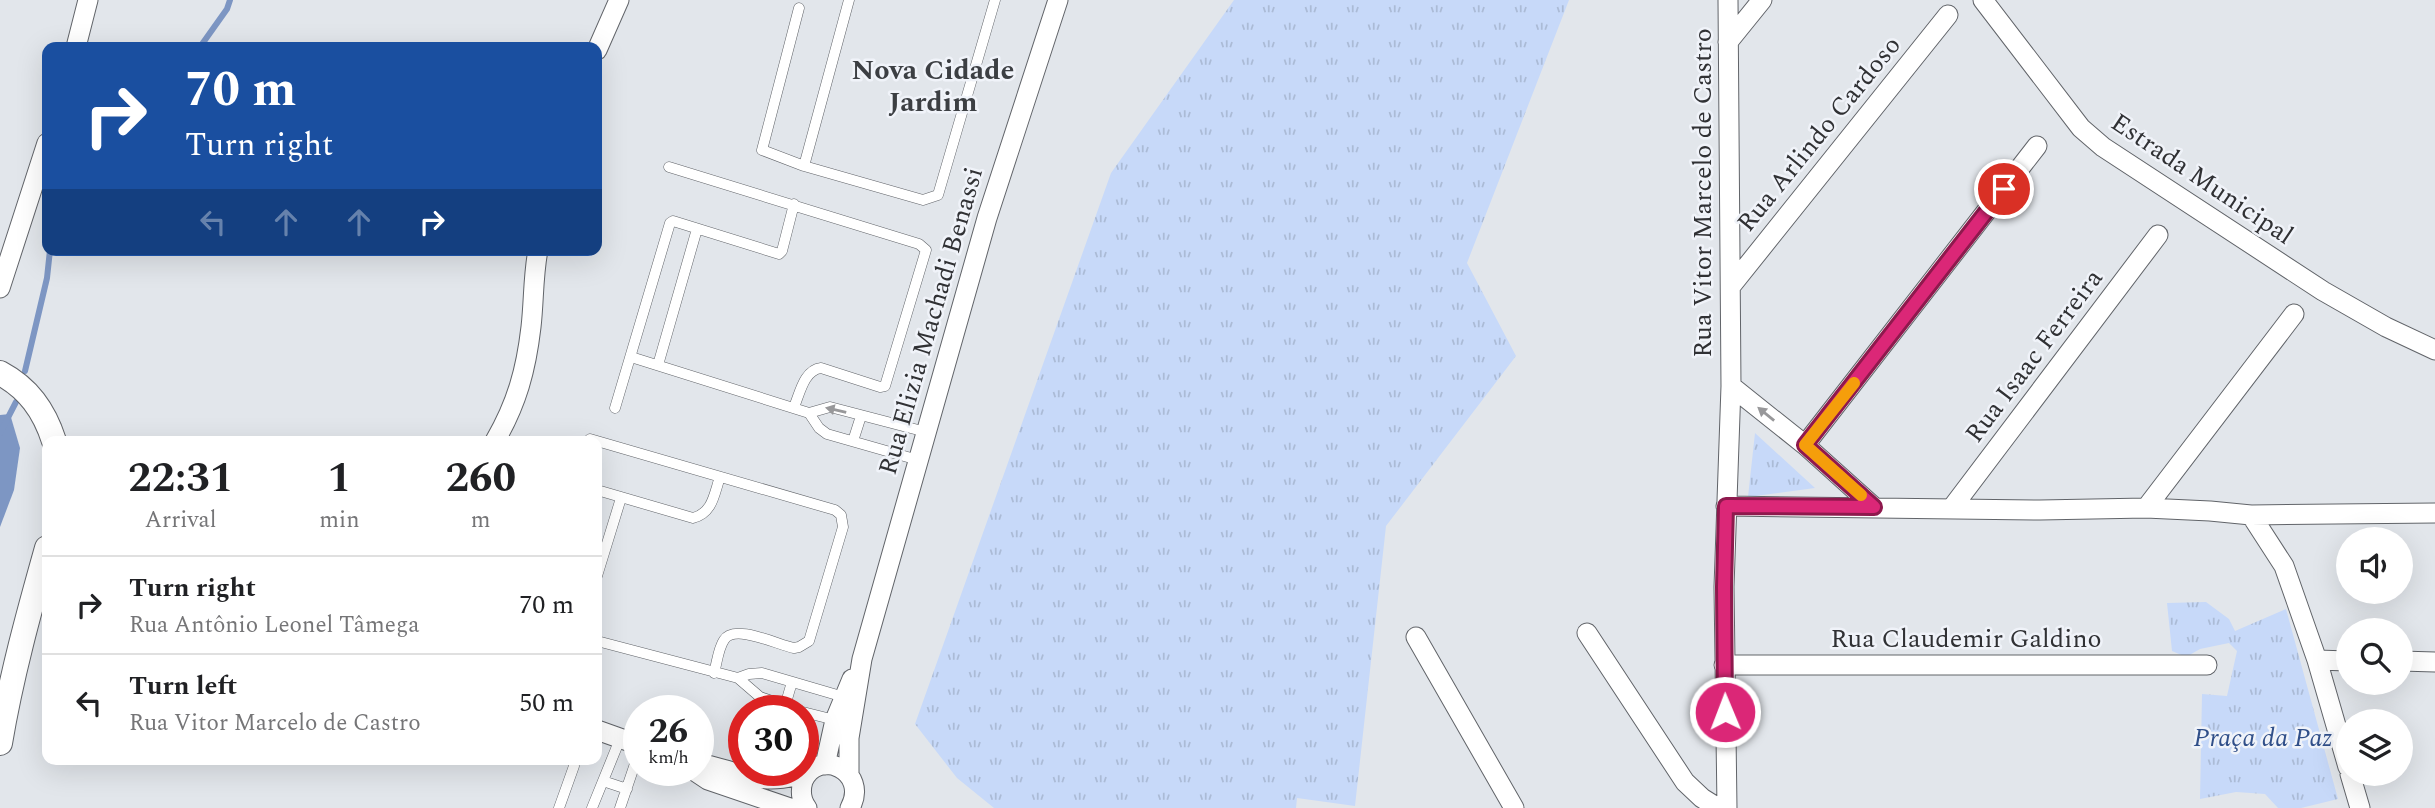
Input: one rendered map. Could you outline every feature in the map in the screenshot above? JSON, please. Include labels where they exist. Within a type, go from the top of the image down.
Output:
[{"type":"street","points":[[77,42],[88,0]]},
{"type":"street","points":[[601,42],[619,0]]},
{"type":"street","name":"Rua Elizia Machadi Benassi","points":[[856,805],[855,789],[849,775],[849,738],[862,659],[987,218],[1058,0]]},
{"type":"street","name":"Rua Vitor Marcelo de Castro","points":[[1727,808],[1724,665],[1731,386],[1728,0]]},
{"type":"street","points":[[1728,42],[1762,0]]},
{"type":"street","name":"Estrada Municipal","points":[[1983,0],[2081,128],[2102,147],[2323,291],[2386,327],[2435,350]]},
{"type":"street","name":"Rua Arlindo Cardoso","points":[[1731,286],[1948,15]]},
{"type":"street","points":[[1805,445],[2037,146]]},
{"type":"street","points":[[0,288],[42,158]]},
{"type":"street","name":"Rua Isaac Ferreira","points":[[1951,509],[2158,235]]},
{"type":"street","points":[[498,436],[510,415],[521,384],[531,325],[537,256]]},
{"type":"street","points":[[2146,508],[2294,314]]},
{"type":"street","points":[[0,373],[15,381],[34,399],[52,436]]},
{"type":"street","name":"Rua Vitor Marcelo de Castro","points":[[1731,386],[1805,445],[1874,507]]},
{"type":"street","points":[[1726,506],[2146,508],[2251,515],[2435,513]]},
{"type":"street","points":[[2251,515],[2284,566],[2318,660],[2336,724]]},
{"type":"street","points":[[0,743],[7,702],[42,566]]},
{"type":"street","points":[[1587,633],[1685,782],[1718,808]]},
{"type":"street","points":[[1416,637],[1514,808]]},
{"type":"street","name":"Rua Elizia Machadi Benassi","points":[[825,765],[835,720],[862,659]]},
{"type":"street","points":[[2318,660],[2336,661]]},
{"type":"street","points":[[2413,661],[2435,662]]},
{"type":"street","name":"Rua Claudemir Galdino","points":[[1724,665],[2207,665]]},
{"type":"street","points":[[602,732],[623,740]]},
{"type":"street","points":[[819,767],[834,765],[849,775]]},
{"type":"street","points":[[714,782],[790,808]]},
{"type":"street","points":[[802,786],[801,794],[807,808]]},
{"type":"street","points":[[2354,786],[2360,808]]},
{"type":"lane","points":[[804,166],[849,0]]},
{"type":"lane","points":[[799,8],[761,147],[768,153],[804,166],[923,200],[938,195],[995,0]]},
{"type":"lane","points":[[669,167],[794,204],[924,247],[926,254],[885,386],[880,387],[821,368],[815,369],[808,374],[794,407]]},
{"type":"lane","points":[[615,408],[669,224],[673,221],[779,254],[794,204]]},
{"type":"lane","points":[[657,365],[697,229]]},
{"type":"lane","points":[[631,357],[794,407],[809,413],[821,430],[918,460]]},
{"type":"lane","points":[[809,413],[830,407],[926,432]]},
{"type":"lane","points":[[853,442],[861,416]]},
{"type":"lane","points":[[602,443],[835,510],[841,515],[844,523],[809,641],[794,648],[741,633],[731,634],[723,641],[714,673]]},
{"type":"lane","points":[[602,492],[692,518],[709,510],[720,477]]},
{"type":"lane","points":[[602,560],[621,498]]},
{"type":"lane","points":[[602,642],[738,678],[762,673],[844,697]]},
{"type":"lane","points":[[738,678],[758,695]]},
{"type":"lane","points":[[788,695],[792,682]]},
{"type":"lane","points":[[819,716],[835,720]]},
{"type":"lane","points":[[592,808],[603,780],[623,751]]},
{"type":"lane","points":[[559,808],[574,766]]},
{"type":"lane","points":[[603,780],[627,789]]},
{"type":"lane","points":[[620,808],[628,786]]},
{"type":"green space","points":[[1234,0],[1569,0],[1467,263],[1516,356],[1386,526],[1355,806],[1297,798],[1296,808],[994,808],[957,778],[915,724],[1111,173]]},
{"type":"green space","points":[[1755,433],[1815,488],[1748,497]]},
{"type":"green space","name":"Praça da Paz","points":[[2206,602],[2229,619],[2235,631],[2286,609],[2338,799],[2301,808],[2278,808],[2265,794],[2236,792],[2200,799],[2202,694],[2227,696],[2237,651],[2229,643],[2200,649],[2186,657],[2172,651],[2167,603]]},
{"type":"shaded area","points":[[10,414],[20,448],[14,490],[0,527],[0,415]]},
{"type":"waterway","points":[[204,42],[227,9],[230,0]]},
{"type":"waterway","points":[[25,371],[47,278],[49,256]]},
{"type":"waterway","points":[[0,433],[16,402]]},
{"type":"slow traffic","points":[[1854,383],[1805,445],[1861,495]]},
{"type":"district","name":"Nova Cidade Jardim","points":[[933,86]]},
{"type":"route","points":[[1725,712],[1726,506],[1874,507],[1805,445],[2004,189]]}]
